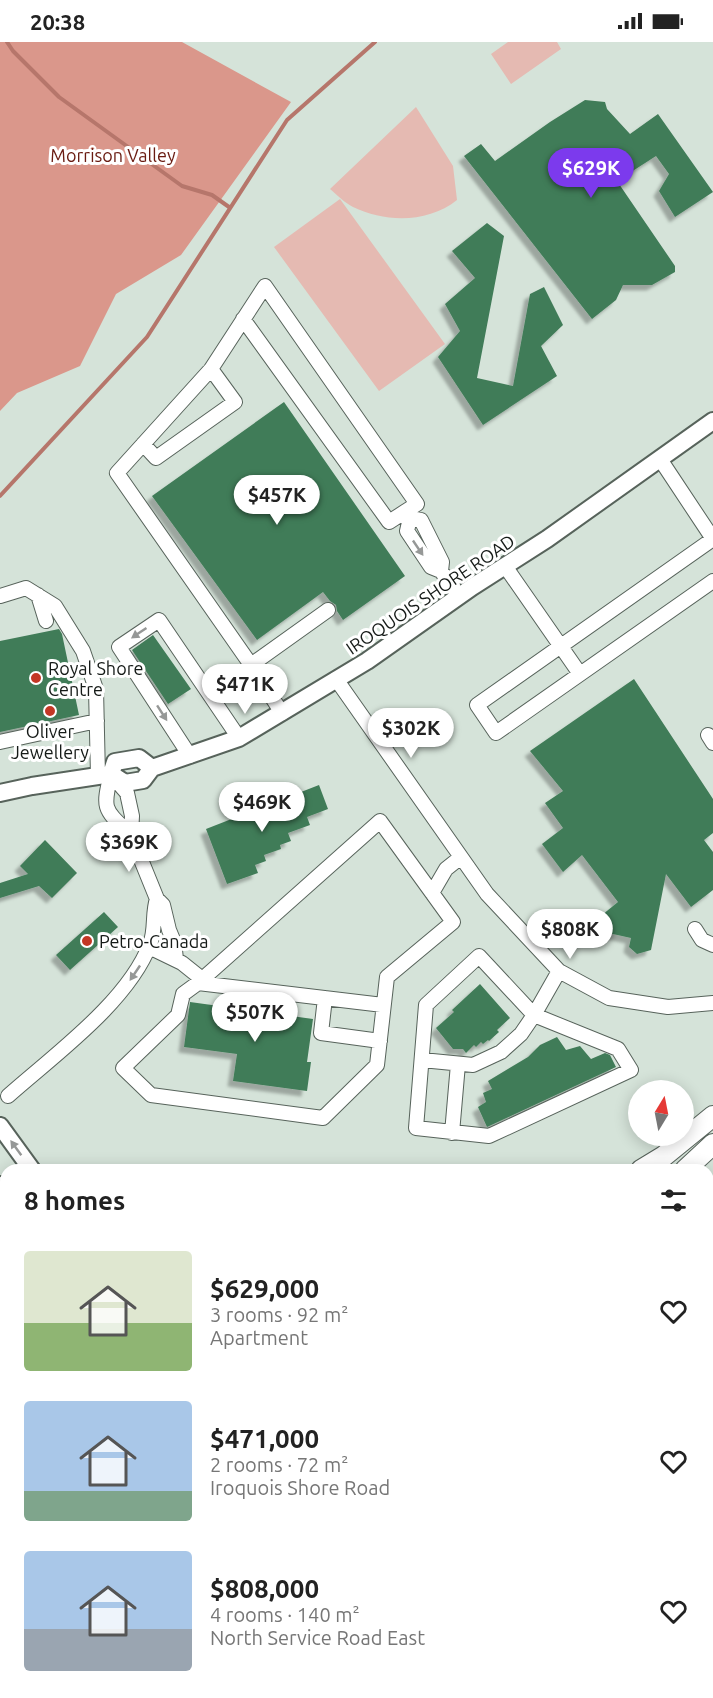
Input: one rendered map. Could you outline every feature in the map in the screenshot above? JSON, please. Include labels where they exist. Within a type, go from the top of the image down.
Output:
[{"type":"highway","points":[[651,1164],[713,1116]]},
{"type":"highway","points":[[691,1164],[713,1144]]},
{"type":"main road","name":"IROQUOIS SHORE ROAD","points":[[0,793],[105,775],[115,762],[139,758],[152,768],[239,738],[367,661],[459,596],[547,539],[713,421]]},
{"type":"main road","points":[[0,1126],[28,1164]]},
{"type":"street","points":[[243,319],[389,522],[408,515],[417,504],[265,286],[243,319],[211,369],[117,473],[282,713]]},
{"type":"street","points":[[143,444],[156,458],[235,402],[211,369]]},
{"type":"street","points":[[660,459],[713,539],[477,705],[496,733],[713,581]]},
{"type":"street","points":[[408,515],[407,531],[431,567],[441,571],[459,596]]},
{"type":"street","points":[[505,566],[580,674]]},
{"type":"street","points":[[0,597],[26,588],[38,595],[55,606],[84,651],[96,689],[97,721],[105,775],[104,801],[112,816],[131,835],[157,899],[164,905],[176,959]]},
{"type":"street","points":[[38,595],[46,621]]},
{"type":"street","points":[[251,665],[328,610]]},
{"type":"street","points":[[190,756],[119,647],[159,620],[239,738]]},
{"type":"street","points":[[336,679],[487,894],[559,971],[609,998],[668,1007],[713,1003]]},
{"type":"street","points":[[0,742],[97,721]]},
{"type":"street","points":[[105,775],[127,793],[132,816],[131,835]]},
{"type":"street","points":[[380,821],[453,922],[387,977],[377,1065],[323,1118],[151,1095],[123,1068],[178,1015],[183,994],[200,981],[380,821]]},
{"type":"street","points":[[432,893],[446,869],[460,857]]},
{"type":"street","points":[[8,1096],[103,1012],[137,972],[151,942],[154,906],[157,899]]},
{"type":"street","points":[[695,929],[702,940],[713,945]]},
{"type":"street","points":[[149,947],[176,959],[200,981],[383,1005]]},
{"type":"street","points":[[479,956],[534,1015],[618,1049],[631,1070],[489,1136],[416,1128],[426,1005],[479,956]]},
{"type":"street","points":[[422,1060],[473,1065],[501,1052],[521,1034],[559,971]]},
{"type":"street","points":[[325,998],[321,1033],[380,1041]]},
{"type":"street","points":[[452,1133],[458,1064]]},
{"type":"shaded area","points":[[508,42],[557,42],[561,49],[511,84],[491,54]]},
{"type":"shaded area","points":[[416,107],[453,166],[457,200],[446,208],[420,217],[393,218],[353,207],[330,189]]},
{"type":"shaded area","points":[[340,199],[445,344],[379,391],[274,247]]},
{"type":"green space","name":"Morrison Valley","points":[[0,42],[182,42],[291,102],[181,255],[116,294],[80,366],[17,393],[0,411]]},
{"type":"building","points":[[585,100],[605,102],[607,109],[630,134],[658,114],[713,192],[675,217],[659,191],[669,174],[656,156],[617,181],[675,266],[675,272],[652,285],[623,285],[616,300],[592,319],[464,156],[481,144],[495,161]]},
{"type":"building","points":[[487,223],[504,236],[477,378],[513,386],[530,294],[544,287],[563,325],[541,346],[557,376],[483,425],[438,357],[460,331],[445,304],[475,278],[452,251]]},
{"type":"building","points":[[284,402],[405,576],[343,620],[336,605],[323,592],[257,640],[152,496]]},
{"type":"building","name":"Royal Shore Centre","points":[[59,629],[79,715],[0,732],[0,641]]},
{"type":"building","points":[[153,635],[191,689],[168,704],[132,650]]},
{"type":"building","points":[[634,679],[713,799],[713,833],[704,840],[713,852],[713,890],[691,907],[666,874],[651,950],[637,954],[629,947],[631,938],[586,928],[618,902],[582,855],[563,872],[542,844],[563,828],[545,803],[563,791],[530,751]]},
{"type":"building","points":[[319,785],[328,809],[307,817],[310,825],[288,833],[291,841],[280,845],[281,849],[264,855],[266,861],[255,865],[258,873],[227,884],[206,829]]},
{"type":"building","points":[[45,840],[77,873],[52,898],[39,886],[0,898],[0,883],[28,874],[20,866]]},
{"type":"building","name":"Petro-Canada","points":[[104,912],[118,927],[70,970],[56,955]]},
{"type":"building","points":[[480,984],[510,1018],[489,1041],[483,1044],[481,1042],[476,1047],[474,1045],[466,1053],[463,1049],[453,1049],[436,1028]]},
{"type":"building","points":[[190,1002],[313,1019],[307,1062],[311,1062],[307,1091],[233,1081],[237,1054],[184,1047]]},
{"type":"building","points":[[557,1037],[566,1050],[580,1046],[591,1059],[605,1053],[610,1055],[616,1067],[487,1127],[478,1107],[486,1102],[483,1093],[492,1089],[488,1081],[528,1057],[540,1045]]},
{"type":"waterway","points":[[7,42],[13,51],[59,97],[182,186],[212,195],[229,207]]},
{"type":"waterway","points":[[0,496],[147,337],[287,120],[375,42]]},
{"type":"place","name":"Royal Shore Centre","points":[[36,678]]},
{"type":"place","name":"Oliver Jewellery","points":[[50,711]]},
{"type":"place","name":"Petro-Canada","points":[[87,941]]}]
